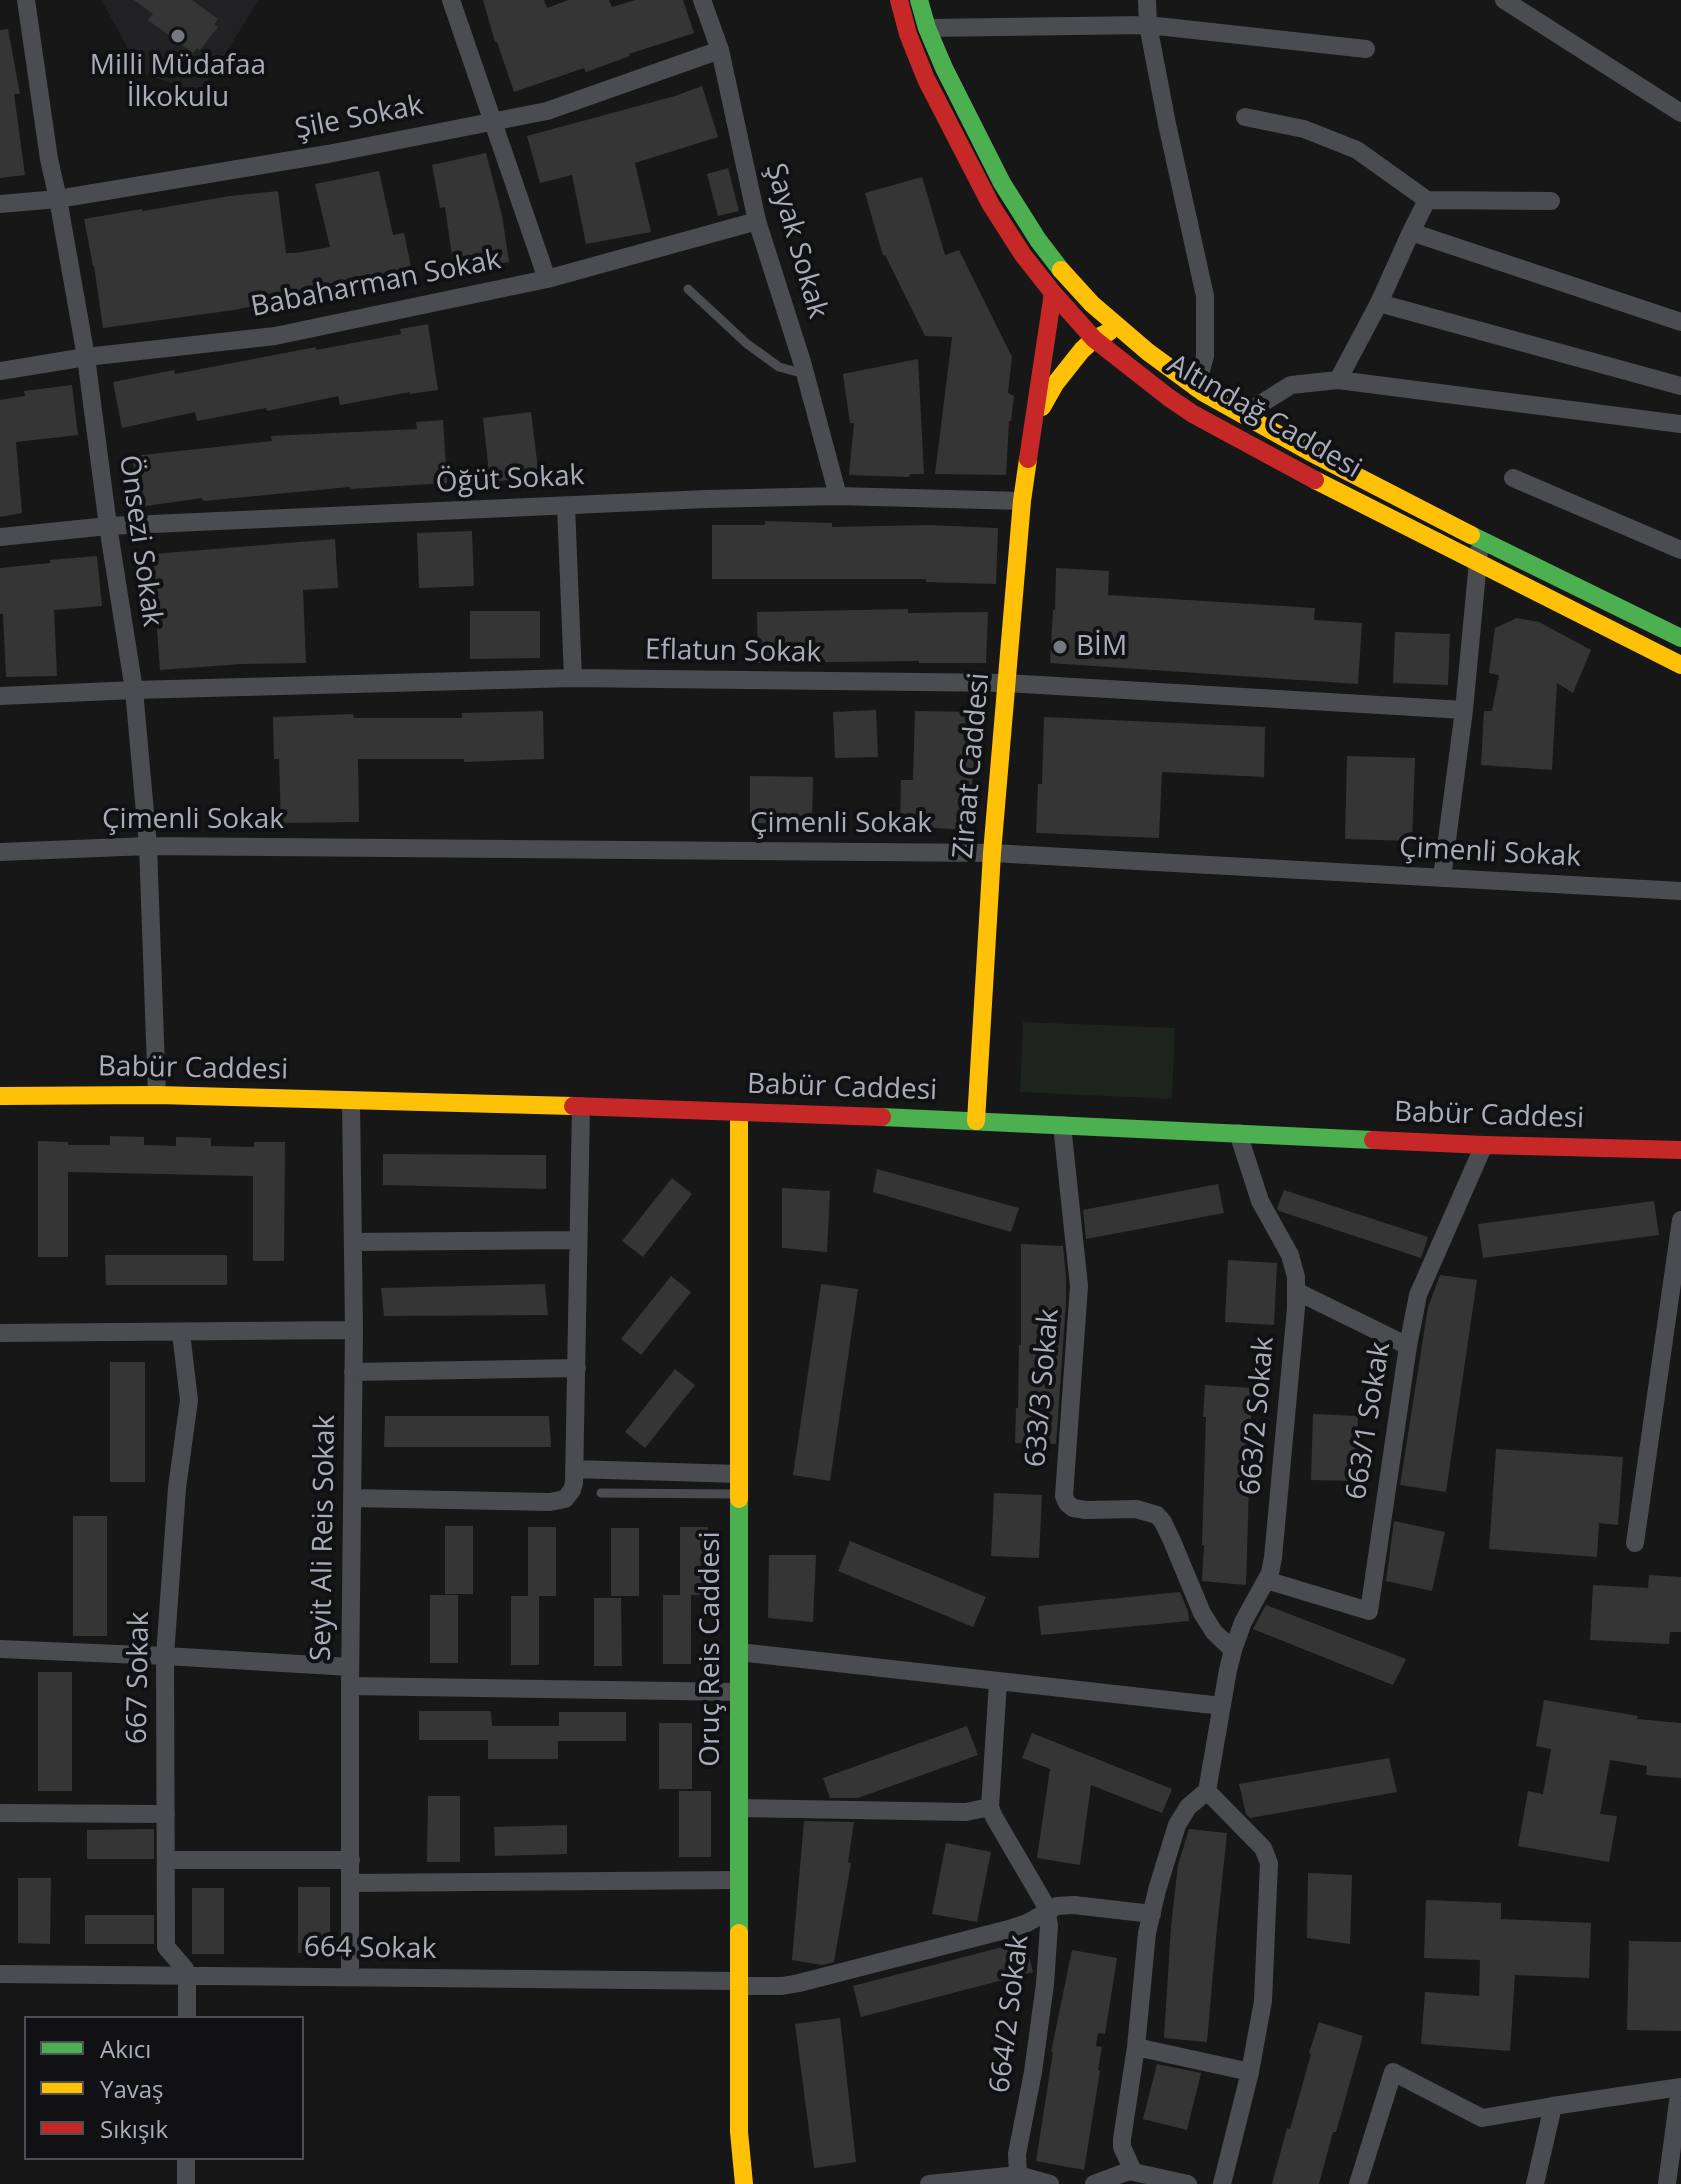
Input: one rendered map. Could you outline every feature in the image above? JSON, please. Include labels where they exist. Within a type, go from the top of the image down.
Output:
[{"type":"main road","name":"Altındağ Caddesi","points":[[899,0],[908,34],[926,79],[976,177],[1011,237],[1053,293],[1094,339],[1193,414],[1332,490],[1681,665]]},
{"type":"main road","name":"Altındağ Caddesi","points":[[919,0],[944,68],[1022,216],[1060,269],[1118,327],[1196,388],[1243,415],[1481,540],[1681,638]]},
{"type":"main road","name":"Ziraat Caddesi","points":[[976,1121],[992,853],[1022,501],[1053,293]]},
{"type":"main road","points":[[1094,339],[1118,327]]},
{"type":"main road","name":"Ziraat Caddesi","points":[[1036,416],[1070,365],[1094,339]]},
{"type":"main road","name":"Babür Caddesi","points":[[0,1096],[157,1095],[581,1106],[1484,1145],[1681,1150]]},
{"type":"main road","name":"Oruç Reis Caddesi","points":[[739,1113],[739,2132],[744,2184]]},
{"type":"street","name":"Önsezi Sokak","points":[[26,0],[49,159],[86,357],[134,690],[148,846],[157,1095]]},
{"type":"street","points":[[451,0],[547,279]]},
{"type":"street","name":"Şayak Sokak","points":[[702,0],[720,50],[757,221],[805,374],[838,496]]},
{"type":"street","points":[[1147,0],[1148,25],[1170,138],[1205,296],[1205,356],[1196,388]]},
{"type":"street","points":[[1504,0],[1681,113]]},
{"type":"street","points":[[927,28],[1148,25],[1366,49]]},
{"type":"street","name":"Şile Sokak","points":[[0,204],[58,199],[328,154],[547,111],[720,50]]},
{"type":"street","points":[[1245,117],[1304,129],[1357,150],[1427,200],[1551,201]]},
{"type":"street","points":[[1338,380],[1379,303],[1427,200]]},
{"type":"street","name":"Babaharman Sokak","points":[[0,371],[86,357],[275,336],[547,279],[757,221]]},
{"type":"street","points":[[1411,232],[1681,322]]},
{"type":"street","points":[[1379,303],[1681,386]]},
{"type":"street","points":[[1243,415],[1291,385],[1338,380],[1681,424]]},
{"type":"street","points":[[1513,478],[1681,550]]},
{"type":"street","name":"Öğüt Sokak","points":[[0,537],[108,526],[706,499],[838,496],[1022,501]]},
{"type":"street","points":[[566,506],[573,678]]},
{"type":"street","points":[[1442,878],[1464,710],[1481,540]]},
{"type":"street","name":"Eflatun Sokak","points":[[0,696],[573,678],[1006,683],[1464,710]]},
{"type":"street","name":"Çimenli Sokak","points":[[0,852],[148,846],[992,853],[1681,891]]},
{"type":"street","name":"Seyit Ali Reis Sokak","points":[[350,1977],[354,1330],[351,1100]]},
{"type":"street","points":[[352,1498],[558,1502],[572,1490],[581,1106]]},
{"type":"street","name":"633/3 Sokak","points":[[1062,1125],[1079,1286],[1064,1496],[1073,1508],[1136,1509],[1157,1515],[1172,1541],[1202,1613],[1214,1632],[1233,1650]]},
{"type":"street","name":"663/2 Sokak","points":[[1207,1791],[1233,1650],[1273,1558],[1296,1291],[1290,1255],[1260,1201],[1238,1133]]},
{"type":"street","name":"663/1 Sokak","points":[[1266,1580],[1369,1611],[1418,1295],[1484,1145]]},
{"type":"street","points":[[1635,1543],[1681,1220]]},
{"type":"street","points":[[353,1242],[577,1240]]},
{"type":"street","points":[[1296,1291],[1408,1346]]},
{"type":"street","points":[[0,1333],[354,1330]]},
{"type":"street","name":"667 Sokak","points":[[181,1333],[189,1400],[177,1488],[165,1656],[166,1947],[185,1969],[187,1976]]},
{"type":"street","points":[[353,1372],[577,1368]]},
{"type":"street","points":[[574,1469],[739,1474]]},
{"type":"street","points":[[0,1649],[165,1656],[350,1676],[739,1692]]},
{"type":"street","points":[[739,1652],[1222,1706]]},
{"type":"street","points":[[739,1808],[966,1812],[990,1807],[998,1682]]},
{"type":"street","points":[[1133,2171],[1122,2147],[1147,1933],[1177,1825],[1188,1807],[1207,1791],[1263,1848],[1269,1863],[1265,1990],[1250,2072],[1222,2184]]},
{"type":"street","name":"664/2 Sokak","points":[[990,1807],[1047,1911],[1049,1926],[1033,2072],[1017,2154],[1018,2175]]},
{"type":"street","points":[[0,1813],[166,1814]]},
{"type":"street","points":[[167,1860],[351,1860]]},
{"type":"street","points":[[350,1883],[739,1880]]},
{"type":"street","name":"664 Sokak","points":[[0,1974],[782,1986],[1009,1929],[1057,1906],[1152,1914]]},
{"type":"street","points":[[187,1976],[187,2016]]},
{"type":"street","points":[[1136,2047],[1250,2072]]},
{"type":"street","points":[[1358,2184],[1393,2072],[1482,2118],[1681,2087],[1667,2184]]},
{"type":"street","points":[[1535,2184],[1553,2106]]},
{"type":"street","points":[[186,2160],[186,2184]]},
{"type":"street","points":[[1094,2184],[1133,2171],[1188,2184]]},
{"type":"street","points":[[929,2184],[1018,2175],[1050,2184]]},
{"type":"lane","points":[[688,289],[746,343],[779,367],[805,374]]},
{"type":"lane","points":[[601,1493],[739,1494]]},
{"type":"shaded area","name":"Milli Müdafaa İlkokulu","points":[[101,0],[259,0],[200,94],[141,72]]},
{"type":"shaded area","points":[[1023,1022],[1175,1028],[1172,1099],[1020,1092]]},
{"type":"building","points":[[134,0],[192,0],[218,19],[214,25],[218,27],[200,50],[197,48],[193,53],[148,20],[153,14]]},
{"type":"building","points":[[483,0],[544,0],[547,8],[568,0],[609,0],[612,7],[635,0],[683,0],[694,33],[586,72],[584,68],[514,92]]},
{"type":"building","points":[[8,29],[20,94],[14,94],[25,175],[0,178],[0,30]]},
{"type":"building","points":[[702,86],[718,137],[635,163],[651,232],[586,244],[572,175],[540,183],[527,136]]},
{"type":"building","points":[[486,153],[502,215],[509,262],[454,270],[445,207],[440,208],[432,165]]},
{"type":"building","points":[[728,168],[739,211],[718,216],[707,174]]},
{"type":"building","points":[[379,171],[393,235],[404,233],[413,277],[234,310],[103,328],[84,219],[278,191],[286,253],[296,253],[330,247],[315,184]]},
{"type":"building","points":[[922,177],[945,255],[959,250],[1012,357],[1008,393],[1014,396],[1009,421],[1006,475],[935,474],[952,337],[925,336],[883,256],[865,193]]},
{"type":"building","points":[[428,324],[438,390],[340,405],[338,396],[197,421],[195,412],[122,428],[113,382],[174,370],[175,374],[316,347],[316,350],[401,334],[400,329]]},
{"type":"building","points":[[918,359],[924,474],[910,474],[909,477],[849,475],[854,423],[850,423],[843,374]]},
{"type":"building","points":[[72,385],[78,435],[16,442],[22,513],[0,517],[0,400],[25,396],[24,391]]},
{"type":"building","points":[[531,412],[539,477],[490,482],[483,418]]},
{"type":"building","points":[[443,420],[447,483],[350,487],[203,501],[202,498],[139,507],[132,456],[272,441],[271,436],[417,429],[416,422]]},
{"type":"building","points":[[765,521],[832,523],[832,527],[928,525],[998,528],[996,584],[926,582],[926,579],[712,579],[712,525],[765,525]]},
{"type":"building","points":[[472,531],[474,586],[419,588],[417,533]]},
{"type":"building","points":[[335,539],[338,588],[303,590],[306,663],[160,670],[155,603],[148,604],[142,555]]},
{"type":"building","points":[[97,556],[102,606],[54,610],[57,676],[6,677],[3,614],[0,614],[0,568]]},
{"type":"building","points":[[1056,568],[1109,571],[1108,595],[1315,608],[1314,620],[1362,623],[1358,684],[1050,663]]},
{"type":"building","points":[[908,609],[908,613],[988,612],[986,663],[758,663],[757,612]]},
{"type":"building","points":[[470,611],[540,611],[540,658],[470,659]]},
{"type":"building","points":[[1517,618],[1539,622],[1591,650],[1573,693],[1557,683],[1552,770],[1481,765],[1484,711],[1492,711],[1499,675],[1489,673],[1495,628]]},
{"type":"building","points":[[1395,632],[1450,634],[1448,685],[1393,683]]},
{"type":"building","points":[[876,710],[878,757],[835,758],[833,712]]},
{"type":"building","points":[[543,711],[544,759],[464,762],[464,759],[358,759],[359,822],[281,823],[279,759],[274,759],[273,717],[353,714],[354,718],[462,718],[462,713]]},
{"type":"building","points":[[915,711],[981,712],[969,830],[900,826],[901,780],[913,780]]},
{"type":"building","points":[[1044,717],[1265,727],[1264,777],[1162,772],[1159,838],[1036,833],[1038,784],[1042,784]]},
{"type":"building","points":[[1347,756],[1415,758],[1412,841],[1345,839]]},
{"type":"building","points":[[750,776],[813,777],[812,824],[750,823]]},
{"type":"building","points":[[110,1136],[144,1137],[144,1145],[176,1146],[176,1137],[211,1138],[211,1146],[254,1147],[254,1142],[285,1142],[284,1261],[253,1261],[253,1176],[68,1172],[68,1257],[38,1257],[38,1141],[110,1145]]},
{"type":"building","points":[[383,1154],[546,1155],[546,1189],[383,1185]]},
{"type":"building","points":[[877,1169],[1019,1208],[1011,1232],[873,1192]]},
{"type":"building","points":[[672,1178],[692,1194],[643,1257],[622,1241]]},
{"type":"building","points":[[1218,1184],[1224,1213],[1086,1239],[1083,1210]]},
{"type":"building","points":[[782,1188],[830,1191],[827,1252],[782,1248]]},
{"type":"building","points":[[1284,1190],[1428,1237],[1421,1258],[1279,1211],[1277,1208]]},
{"type":"building","points":[[1654,1201],[1659,1235],[1483,1258],[1478,1224]]},
{"type":"building","points":[[1021,1244],[1063,1246],[1066,1302],[1056,1444],[1015,1443],[1021,1345]]},
{"type":"building","points":[[105,1255],[227,1255],[227,1285],[106,1285]]},
{"type":"building","points":[[1228,1260],[1277,1263],[1274,1325],[1225,1322]]},
{"type":"building","points":[[1440,1275],[1477,1280],[1446,1492],[1400,1485],[1428,1307]]},
{"type":"building","points":[[671,1276],[691,1292],[641,1355],[621,1339]]},
{"type":"building","points":[[545,1284],[548,1315],[384,1316],[381,1288]]},
{"type":"building","points":[[821,1284],[858,1289],[830,1481],[793,1475]]},
{"type":"building","points":[[110,1362],[145,1362],[145,1482],[110,1482]]},
{"type":"building","points":[[675,1369],[695,1385],[645,1448],[625,1432]]},
{"type":"building","points":[[1205,1385],[1252,1388],[1246,1585],[1202,1581]]},
{"type":"building","points":[[1313,1414],[1358,1416],[1356,1481],[1311,1480]]},
{"type":"building","points":[[385,1416],[549,1416],[551,1447],[384,1447]]},
{"type":"building","points":[[1496,1449],[1623,1457],[1618,1525],[1599,1523],[1597,1557],[1489,1549]]},
{"type":"building","points":[[994,1493],[1042,1495],[1039,1558],[991,1556]]},
{"type":"building","points":[[73,1516],[107,1516],[107,1636],[73,1636]]},
{"type":"building","points":[[1394,1521],[1445,1532],[1432,1591],[1386,1581]]},
{"type":"building","points":[[445,1526],[473,1526],[473,1594],[445,1594]]},
{"type":"building","points":[[528,1527],[556,1527],[556,1596],[528,1596]]},
{"type":"building","points":[[680,1527],[708,1527],[708,1595],[680,1595]]},
{"type":"building","points":[[611,1528],[639,1528],[639,1596],[611,1596]]},
{"type":"building","points":[[850,1541],[986,1597],[973,1627],[838,1571]]},
{"type":"building","points":[[769,1555],[816,1555],[813,1622],[768,1618]]},
{"type":"building","points":[[1649,1575],[1681,1577],[1681,1632],[1670,1632],[1669,1644],[1590,1640],[1593,1585],[1648,1588]]},
{"type":"building","points":[[1180,1592],[1189,1621],[1041,1635],[1038,1606]]},
{"type":"building","points":[[430,1595],[458,1595],[458,1663],[430,1663]]},
{"type":"building","points":[[663,1595],[691,1595],[691,1664],[663,1664]]},
{"type":"building","points":[[511,1596],[539,1596],[539,1665],[511,1665]]},
{"type":"building","points":[[594,1598],[621,1598],[622,1666],[594,1666]]},
{"type":"building","points":[[1266,1605],[1406,1659],[1393,1685],[1253,1629]]},
{"type":"building","points":[[38,1672],[72,1672],[72,1791],[38,1791]]},
{"type":"building","points":[[1544,1700],[1638,1716],[1637,1719],[1681,1723],[1681,1778],[1646,1775],[1647,1766],[1610,1760],[1600,1814],[1617,1816],[1609,1862],[1518,1846],[1528,1791],[1543,1794],[1551,1749],[1536,1746]]},
{"type":"building","points":[[419,1711],[491,1711],[492,1726],[559,1726],[559,1712],[626,1712],[626,1741],[558,1741],[558,1759],[488,1759],[488,1740],[419,1740]]},
{"type":"building","points":[[659,1723],[692,1723],[692,1789],[659,1789]]},
{"type":"building","points":[[967,1726],[978,1755],[858,1798],[830,1798],[823,1778]]},
{"type":"building","points":[[1032,1733],[1172,1789],[1162,1813],[1091,1785],[1080,1865],[1037,1858],[1050,1769],[1022,1758]]},
{"type":"building","points":[[1389,1758],[1397,1792],[1250,1818],[1246,1814],[1239,1784]]},
{"type":"building","points":[[679,1791],[711,1791],[711,1857],[679,1857]]},
{"type":"building","points":[[428,1796],[460,1796],[460,1862],[427,1862]]},
{"type":"building","points":[[804,1821],[854,1822],[848,1862],[851,1863],[834,1962],[822,1965],[792,1960]]},
{"type":"building","points":[[567,1825],[567,1854],[495,1856],[494,1827]]},
{"type":"building","points":[[154,1829],[154,1859],[87,1859],[87,1830]]},
{"type":"building","points":[[1189,1829],[1227,1833],[1207,2042],[1164,2038],[1178,1865]]},
{"type":"building","points":[[946,1843],[991,1852],[977,1922],[932,1914]]},
{"type":"building","points":[[1308,1873],[1352,1875],[1350,1944],[1307,1938]]},
{"type":"building","points":[[18,1878],[51,1878],[50,1944],[18,1943]]},
{"type":"building","points":[[298,1887],[330,1887],[330,1953],[298,1953]]},
{"type":"building","points":[[192,1888],[224,1888],[224,1954],[192,1954]]},
{"type":"building","points":[[1426,1900],[1501,1903],[1501,1919],[1591,1923],[1589,1978],[1515,1975],[1510,2051],[1421,2044],[1425,1992],[1479,1996],[1480,1960],[1424,1958]]},
{"type":"building","points":[[85,1915],[154,1915],[154,1944],[85,1944]]},
{"type":"building","points":[[1025,1941],[1033,1972],[861,2017],[853,1986]]},
{"type":"building","points":[[1629,1941],[1681,1942],[1681,2031],[1627,2030]]},
{"type":"building","points":[[1072,1950],[1117,1958],[1105,2034],[1098,2033],[1096,2046],[1102,2047],[1100,2071],[1084,2170],[1036,2161],[1051,2052]]},
{"type":"building","points":[[840,2018],[856,2162],[814,2168],[795,2024]]},
{"type":"building","points":[[1319,2022],[1363,2036],[1336,2132],[1333,2132],[1319,2184],[1272,2184],[1287,2128],[1290,2129]]},
{"type":"building","points":[[1157,2064],[1201,2073],[1187,2130],[1143,2119]]},
{"type":"traffic: fast","points":[[919,0],[944,68],[1002,183],[1061,270]]},
{"type":"traffic: fast","points":[[1471,535],[1681,638]]},
{"type":"traffic: fast","points":[[882,1117],[1373,1140]]},
{"type":"traffic: fast","points":[[739,1499],[739,1933]]},
{"type":"traffic: slow","points":[[1061,270],[1092,304],[1148,352],[1204,393],[1471,535]]},
{"type":"traffic: slow","points":[[1042,407],[1055,384],[1082,350],[1094,339],[1109,332]]},
{"type":"traffic: slow","points":[[976,1121],[992,853],[1028,459]]},
{"type":"traffic: slow","points":[[1315,480],[1681,665]]},
{"type":"traffic: slow","points":[[0,1096],[157,1095],[573,1106]]},
{"type":"traffic: slow","points":[[739,1113],[739,1499]]},
{"type":"traffic: slow","points":[[739,1933],[739,2132],[744,2184]]},
{"type":"traffic: jam","points":[[899,0],[908,34],[926,79],[991,205],[1023,255],[1053,293],[1094,339],[1168,397],[1193,414],[1315,480]]},
{"type":"traffic: jam","points":[[1028,459],[1053,293]]},
{"type":"traffic: jam","points":[[573,1106],[882,1117]]},
{"type":"traffic: jam","points":[[1373,1140],[1681,1150]]},
{"type":"place","name":"Milli Müdafaa İlkokulu","points":[[178,36]]},
{"type":"place","name":"BİM","points":[[1060,647]]}]
